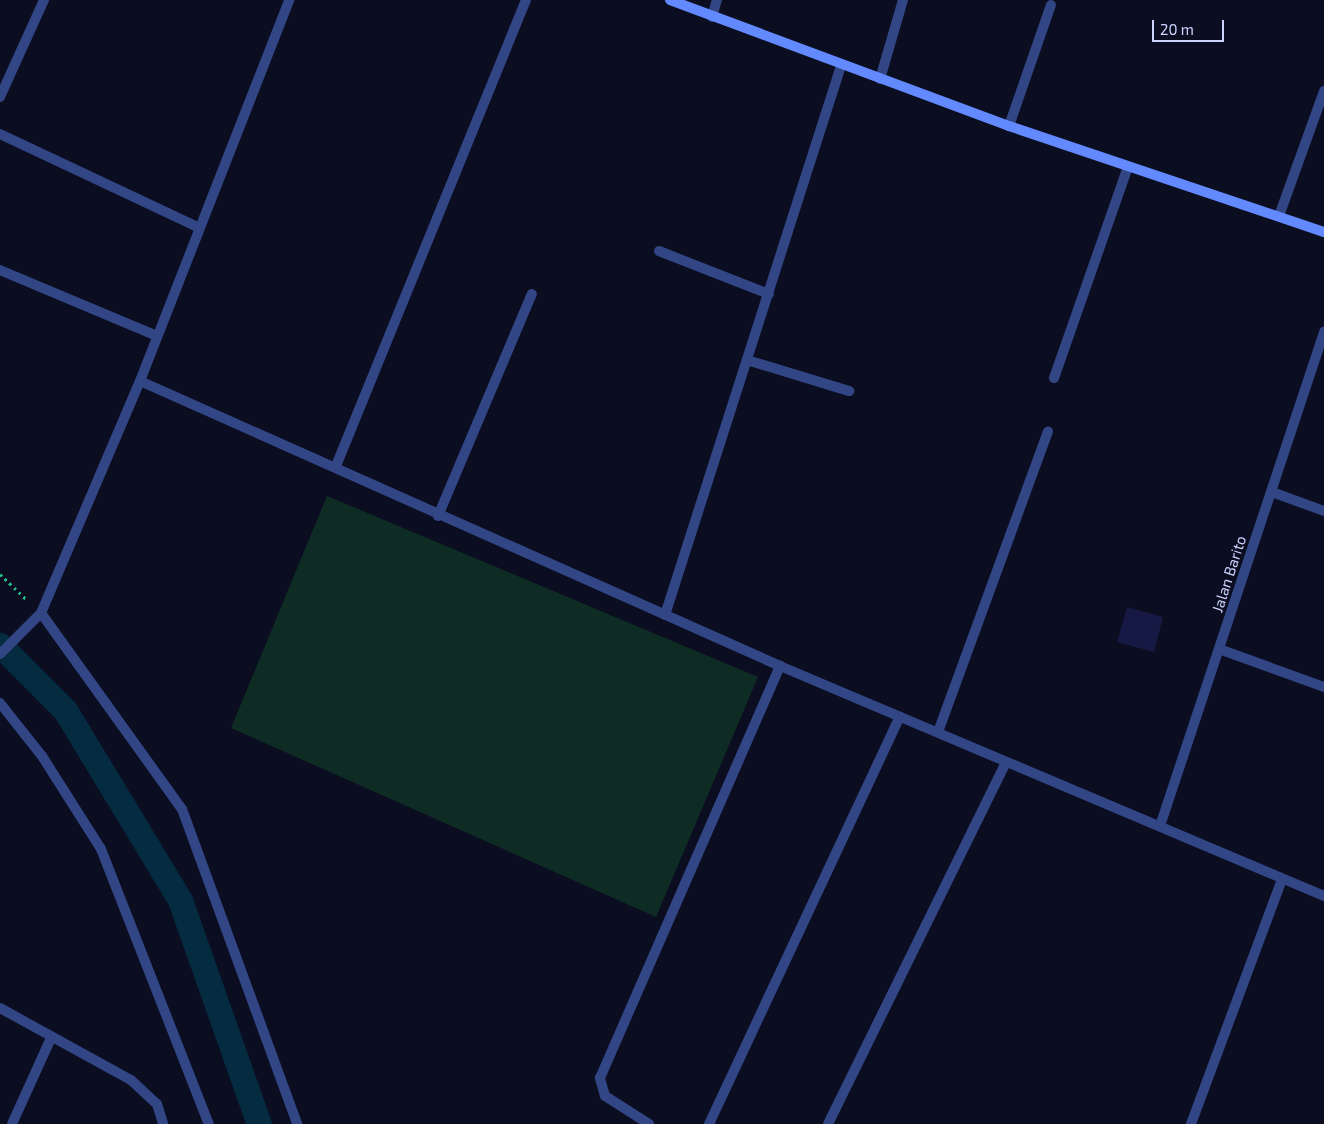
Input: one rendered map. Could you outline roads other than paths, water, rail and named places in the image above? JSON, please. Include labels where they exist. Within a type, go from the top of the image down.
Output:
[{"type":"main road","points":[[670,0],[841,66],[1009,126],[1324,232]]},
{"type":"street","points":[[0,97],[44,0]]},
{"type":"street","points":[[0,654],[40,613],[140,381],[198,227],[289,0]]},
{"type":"street","points":[[336,466],[526,0]]},
{"type":"street","points":[[712,17],[718,0]]},
{"type":"street","points":[[880,79],[903,0]]},
{"type":"street","points":[[1009,126],[1051,5]]},
{"type":"street","points":[[665,614],[841,66]]},
{"type":"street","points":[[1280,216],[1323,96]]},
{"type":"street","points":[[0,134],[198,227]]},
{"type":"street","points":[[1054,378],[1128,167]]},
{"type":"street","points":[[659,251],[769,294]]},
{"type":"street","points":[[0,270],[157,336]]},
{"type":"street","points":[[438,516],[532,294]]},
{"type":"street","name":"Jalan Barito","points":[[1160,826],[1324,332]]},
{"type":"street","points":[[747,360],[849,392]]},
{"type":"street","points":[[140,381],[336,466],[438,516],[780,666],[1324,896]]},
{"type":"street","points":[[938,732],[1048,431]]},
{"type":"street","points":[[1272,492],[1324,511]]},
{"type":"street","points":[[40,613],[182,809],[297,1124]]},
{"type":"street","points":[[1219,650],[1324,687]]},
{"type":"street","points":[[649,1124],[605,1096],[600,1078],[780,666]]},
{"type":"street","points":[[0,703],[42,756],[101,849],[209,1124]]},
{"type":"street","points":[[708,1124],[900,718]]},
{"type":"street","points":[[828,1124],[1006,763]]},
{"type":"street","points":[[1191,1124],[1282,879]]},
{"type":"street","points":[[0,1008],[51,1038],[131,1080],[157,1104],[163,1124]]},
{"type":"street","points":[[12,1124],[51,1038]]},
{"type":"waterway","points":[[0,645],[65,710],[180,900],[259,1124]]}]
